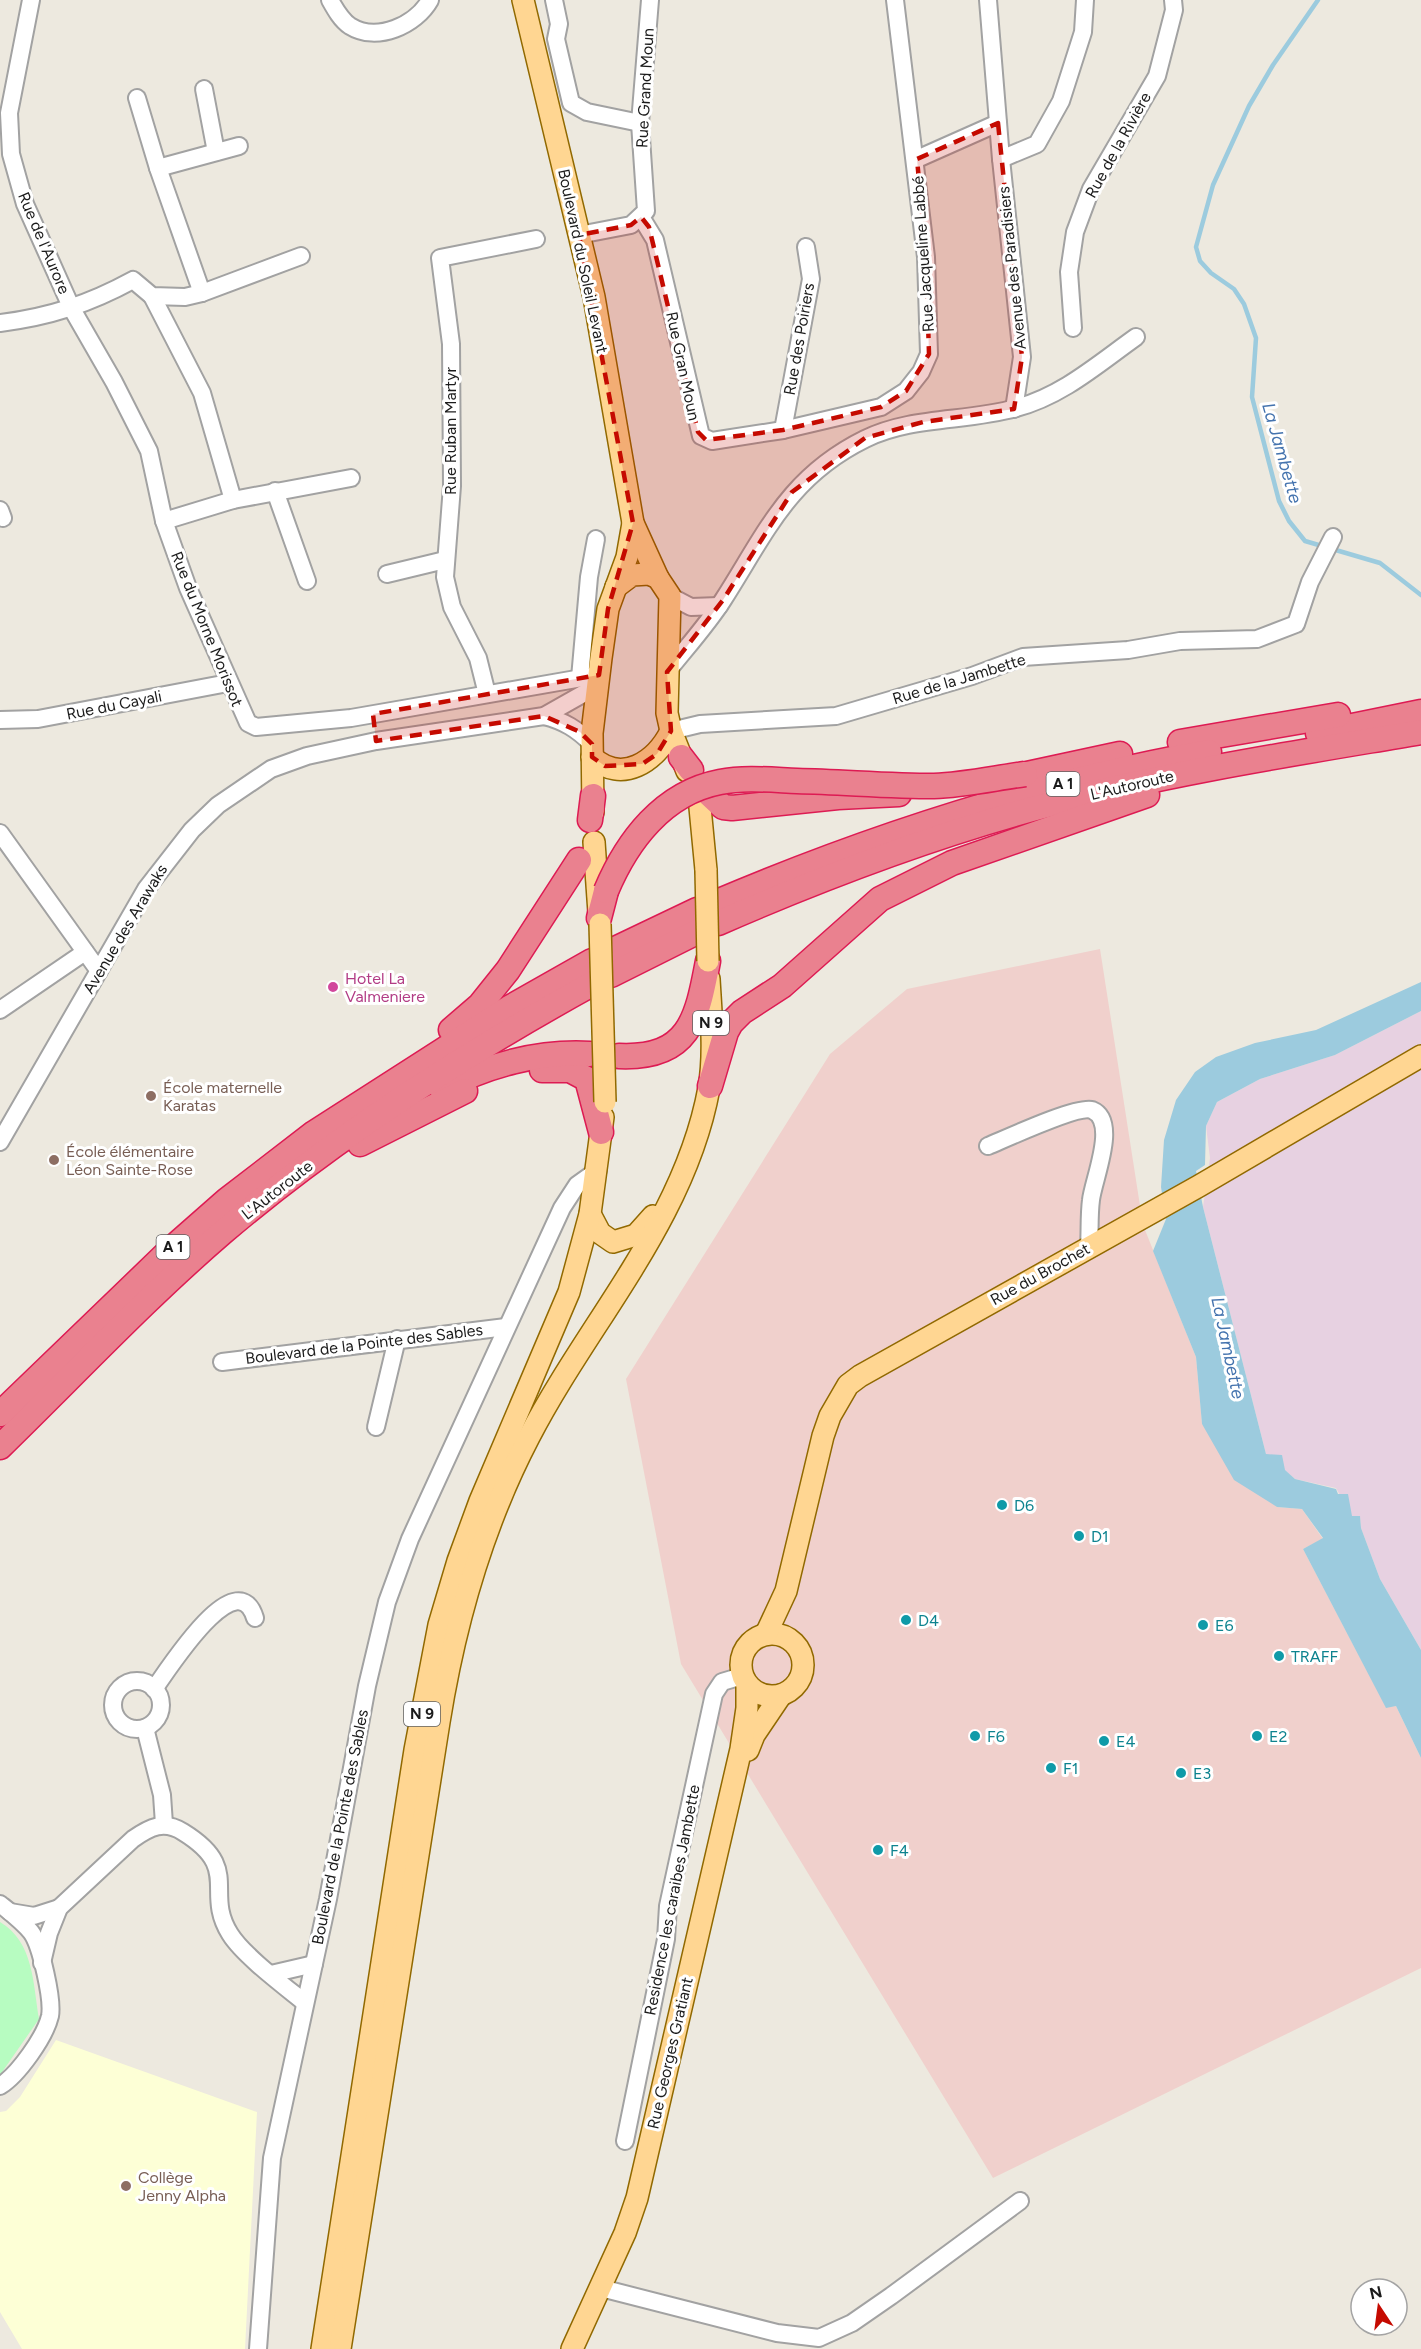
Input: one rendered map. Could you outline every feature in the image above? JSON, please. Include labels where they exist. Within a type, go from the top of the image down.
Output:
[{"type":"highway","points":[[704,795],[723,807],[732,808],[838,797],[940,794],[1088,761],[1316,718],[1421,705]]},
{"type":"highway","name":"L'Autoroute","points":[[0,1414],[177,1244],[296,1146],[362,1100],[509,1008],[601,968],[832,856],[930,822],[1029,793],[1154,762],[1421,712]]},
{"type":"highway","name":"L'Autoroute","points":[[707,917],[925,841],[1039,807],[1160,778],[1421,732]]},
{"type":"highway","points":[[710,1086],[726,1032],[731,1023],[742,1012],[782,986],[855,919],[888,894],[952,863],[1166,789],[1299,752]]},
{"type":"highway","points":[[599,921],[606,891],[617,864],[645,825],[670,804],[699,788],[718,782],[756,779],[936,786],[1025,774]]},
{"type":"highway","points":[[362,1100],[480,1005],[526,945],[579,860]]},
{"type":"highway","points":[[619,1056],[642,1057],[655,1054],[678,1042],[686,1034],[701,1000],[708,961]]},
{"type":"highway","name":"L'Autoroute","points":[[0,1447],[222,1233],[351,1134],[601,968]]},
{"type":"highway","points":[[222,1233],[435,1093],[482,1070],[532,1058],[590,1054]]},
{"type":"highway","points":[[360,1144],[460,1093],[498,1080],[554,1069],[570,1070],[584,1075],[590,1082],[600,1102],[601,1132]]},
{"type":"main road","name":"Boulevard du Soleil Levant","points":[[523,0],[594,297],[633,524],[658,578],[670,596]]},
{"type":"main road","name":"Boulevard du Soleil Levant","points":[[600,1102],[603,1022],[593,818],[592,680],[608,609],[627,557],[633,524]]},
{"type":"main road","points":[[616,587],[627,578],[641,573],[658,578]]},
{"type":"main road","points":[[670,596],[666,698],[671,731],[686,766]]},
{"type":"main road","points":[[592,750],[605,766],[615,769],[642,764],[657,754],[671,731]]},
{"type":"main road","points":[[704,795],[708,961]]},
{"type":"main road","name":"N 9","points":[[340,2349],[448,1664],[474,1566],[492,1516],[528,1438],[660,1222],[683,1178],[710,1086],[708,961]]},
{"type":"main road","name":"Rue du Brochet","points":[[766,1634],[786,1591],[823,1436],[830,1416],[848,1385],[916,1344],[1199,1186],[1421,1056]]},
{"type":"main road","name":"N 9","points":[[322,2349],[416,1750],[439,1625],[458,1561],[480,1501],[569,1292],[591,1214],[601,1132]]},
{"type":"main road","points":[[591,1214],[605,1239],[613,1242],[630,1239],[643,1228],[683,1178]]},
{"type":"main road","name":"Rue du Brochet","points":[[786,1591],[795,1643]]},
{"type":"main road","points":[[777,1634],[795,1643],[801,1653],[803,1670],[796,1686],[781,1695],[745,1749],[745,1681],[740,1665],[745,1649],[758,1637],[777,1634]]},
{"type":"main road","points":[[745,1681],[763,1696],[781,1695]]},
{"type":"main road","name":"Rue Georges Gratiant","points":[[572,2349],[631,2234],[642,2201],[745,1749]]},
{"type":"main road","points":[[350,2349],[360,2224]]},
{"type":"main road","name":"Rue Georges Gratiant","points":[[578,2349],[604,2289]]},
{"type":"street","name":"Rue de l'Aurore","points":[[32,0],[9,113],[11,154],[25,204],[72,309]]},
{"type":"street","points":[[330,0],[338,14],[350,26],[367,32],[383,32],[406,24],[423,12],[430,0]]},
{"type":"street","points":[[554,0],[559,24],[556,39],[571,103],[587,112],[640,123]]},
{"type":"street","name":"Rue Grand Moun","points":[[641,217],[646,211],[647,198],[640,123],[650,0]]},
{"type":"street","name":"Rue Jacqueline Labbé","points":[[783,430],[881,407],[906,391],[921,372],[929,354],[926,257],[916,159],[895,0]]},
{"type":"street","name":"Avenue des Paradisiers","points":[[988,0],[1001,159],[1022,357],[1014,409]]},
{"type":"street","points":[[1001,159],[1037,144],[1061,100],[1083,32],[1085,0]]},
{"type":"street","name":"Rue de la Rivière","points":[[1073,328],[1069,272],[1076,232],[1091,189],[1157,76],[1174,10],[1173,0]]},
{"type":"street","points":[[204,89],[216,153]]},
{"type":"street","points":[[137,98],[158,168],[202,293]]},
{"type":"street","name":"Rue Jacqueline Labbé","points":[[916,159],[998,123]]},
{"type":"street","points":[[158,168],[239,146]]},
{"type":"street","points":[[579,235],[631,225],[641,217]]},
{"type":"street","name":"Rue Gran Moun","points":[[641,217],[655,240],[700,436],[712,441],[783,430]]},
{"type":"street","name":"Rue Ruban Martyr","points":[[487,693],[477,658],[456,618],[448,594],[445,560],[452,486],[451,344],[440,258],[536,239]]},
{"type":"street","name":"Rue des Poiriers","points":[[783,430],[811,279],[806,248]]},
{"type":"street","points":[[152,296],[185,297],[202,293],[301,256]]},
{"type":"street","points":[[0,323],[40,318],[72,309],[98,299],[133,280],[152,296],[202,393],[233,500]]},
{"type":"street","name":"Rue du Morne Morissot","points":[[72,309],[114,382],[149,451],[164,521],[188,588],[243,717],[255,728],[373,714],[487,693],[592,680]]},
{"type":"street","points":[[667,672],[719,606],[779,508],[792,492],[827,462],[865,438],[890,429],[1014,409],[1040,401],[1065,388],[1136,337]]},
{"type":"street","points":[[164,521],[233,500],[351,478]]},
{"type":"street","points":[[275,491],[307,581]]},
{"type":"street","name":"Rue de la Jambette","points":[[671,731],[700,724],[836,716],[972,676],[1023,657],[1128,650],[1180,641],[1257,639],[1296,624],[1310,582],[1333,537]]},
{"type":"street","points":[[592,680],[589,577],[596,539]]},
{"type":"street","points":[[387,574],[445,560]]},
{"type":"street","points":[[670,596],[691,607],[719,606]]},
{"type":"street","name":"Avenue des Arawaks","points":[[0,1142],[146,889],[167,859],[218,805],[271,769],[307,756],[376,741],[544,717],[592,680]]},
{"type":"street","name":"Rue du Cayali","points":[[0,720],[38,719],[228,683]]},
{"type":"street","points":[[373,714],[376,741]]},
{"type":"street","points":[[544,717],[562,721],[592,750]]},
{"type":"street","points":[[0,833],[99,971]]},
{"type":"street","points":[[0,1010],[85,952]]},
{"type":"street","points":[[988,1146],[1068,1113],[1092,1110],[1101,1120],[1105,1140],[1092,1193],[1089,1246]]},
{"type":"street","name":"Boulevard de la Pointe des Sables","points":[[258,2349],[272,2158],[314,1964],[368,1686],[387,1602],[411,1539],[562,1208],[577,1185],[598,1170]]},
{"type":"street","name":"Boulevard de la Pointe des Sables","points":[[222,1362],[506,1327]]},
{"type":"street","points":[[376,1426],[397,1339]]},
{"type":"street","points":[[154,1689],[192,1637],[221,1606],[230,1603],[244,1604],[252,1610],[255,1618]]},
{"type":"street","name":"Residence les caraibes Jambette","points":[[625,2141],[666,1940],[668,1906],[714,1694],[722,1682],[745,1681]]},
{"type":"street","points":[[133,1682],[141,1682],[154,1689],[160,1703],[157,1718],[145,1728],[137,1729],[122,1724],[113,1712],[113,1704],[119,1689],[133,1682]]},
{"type":"street","points":[[145,1728],[162,1795],[164,1824]]},
{"type":"street","points":[[5,1908],[34,1916],[59,1908],[147,1829],[164,1824],[174,1826],[209,1851],[219,1876],[220,1912],[231,1936],[304,2002]]},
{"type":"street","points":[[0,2086],[13,2079],[48,2022],[50,2004],[42,1963],[32,1933],[5,1908]]},
{"type":"street","points":[[42,1963],[49,1933],[59,1908]]},
{"type":"street","points":[[272,1974],[314,1964]]},
{"type":"street","points":[[604,2289],[820,2343],[891,2296],[1020,2201]]},
{"type":"highlighted area","points":[[998,123],[1022,357],[1014,409],[923,422],[865,438],[792,492],[723,600],[667,672],[671,731],[657,754],[642,764],[605,766],[592,757],[592,744],[580,732],[544,716],[376,741],[373,714],[599,675],[608,609],[633,523],[579,235],[631,225],[641,217],[649,227],[698,432],[706,440],[783,430],[881,407],[906,391],[929,354],[926,257],[917,159]]},
{"type":"shaded area","points":[[1100,949],[1143,1225],[1196,1357],[1202,1424],[1277,1507],[1302,1509],[1323,1539],[1303,1549],[1386,1707],[1396,1706],[1421,1758],[1421,1968],[993,2178],[681,1664],[626,1379],[830,1054],[907,989]]},
{"type":"shaded area","points":[[1421,1011],[1421,1650],[1380,1579],[1361,1528],[1360,1517],[1352,1517],[1336,1488],[1295,1479],[1266,1454],[1203,1207],[1210,1158],[1206,1126],[1217,1102],[1260,1079],[1335,1055]]},
{"type":"shaded area","name":"Collège Jenny Alpha","points":[[56,2040],[257,2112],[245,2349],[22,2349],[0,2312],[0,2112],[6,2111],[20,2097]]},
{"type":"green space","points":[[0,1922],[11,1930],[26,1952],[33,1978],[39,2019],[0,2075]]},
{"type":"water","points":[[1421,982],[1421,1011],[1335,1055],[1260,1079],[1217,1102],[1206,1126],[1205,1165],[1196,1171],[1203,1207],[1266,1454],[1282,1455],[1285,1470],[1295,1479],[1336,1489],[1338,1494],[1348,1494],[1352,1516],[1360,1516],[1361,1528],[1380,1579],[1421,1650],[1421,1758],[1396,1706],[1386,1708],[1303,1549],[1323,1538],[1302,1509],[1277,1507],[1234,1480],[1202,1424],[1196,1357],[1153,1251],[1166,1219],[1161,1187],[1164,1140],[1176,1100],[1195,1072],[1216,1057],[1255,1043],[1316,1030]]},
{"type":"waterway","name":"La Jambette","points":[[1318,0],[1273,65],[1249,106],[1213,185],[1196,247],[1200,261],[1211,273],[1234,289],[1244,304],[1256,338],[1252,397],[1279,501],[1289,521],[1305,541],[1380,563],[1421,595]]},
{"type":"place","name":"Hotel La Valmeniere","points":[[333,987]]},
{"type":"place","name":"École maternelle Karatas","points":[[151,1096]]},
{"type":"place","name":"École élémentaire Léon Sainte-Rose","points":[[54,1160]]},
{"type":"place","name":"D6","points":[[1002,1505]]},
{"type":"place","name":"D1","points":[[1079,1536]]},
{"type":"place","name":"D4","points":[[906,1620]]},
{"type":"place","name":"E6","points":[[1203,1625]]},
{"type":"place","name":"TRAFF","points":[[1279,1656]]},
{"type":"place","name":"F6","points":[[975,1736]]},
{"type":"place","name":"E2","points":[[1257,1736]]},
{"type":"place","name":"E4","points":[[1104,1741]]},
{"type":"place","name":"F1","points":[[1051,1768]]},
{"type":"place","name":"E3","points":[[1181,1773]]},
{"type":"place","name":"F4","points":[[878,1850]]},
{"type":"place","name":"Collège Jenny Alpha","points":[[126,2186]]}]
